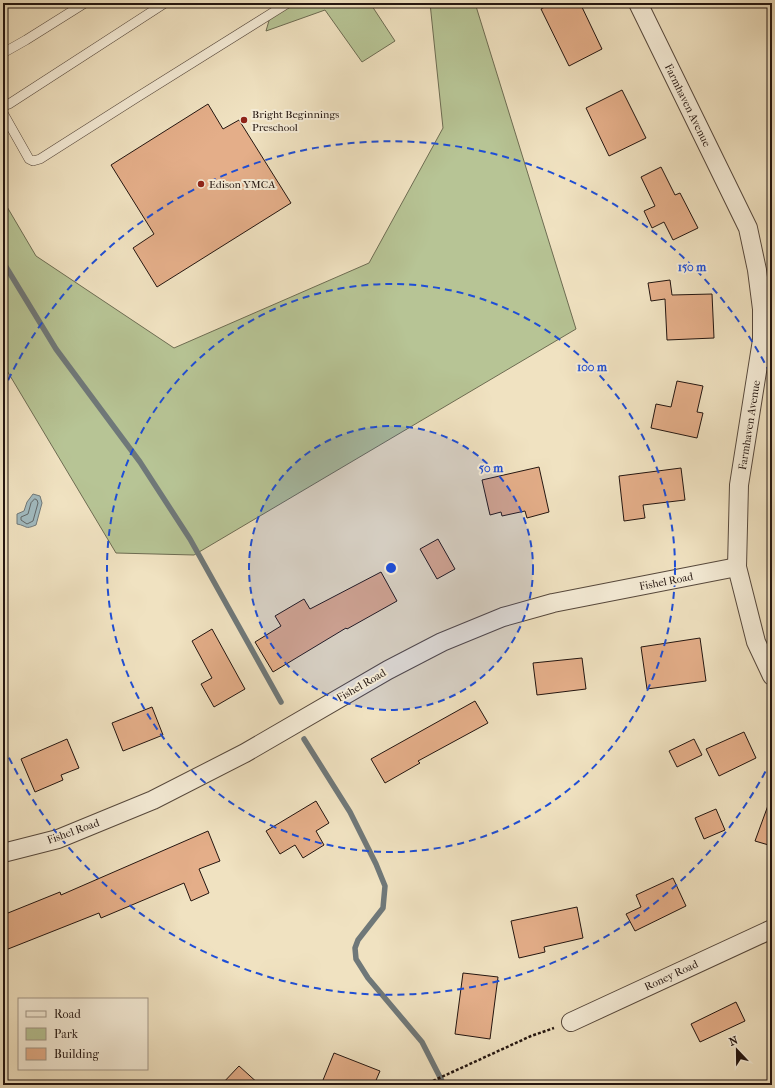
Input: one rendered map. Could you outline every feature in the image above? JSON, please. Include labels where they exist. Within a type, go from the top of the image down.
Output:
[{"type":"street","name":"Farmhaven Avenue","points":[[638,3],[748,228],[757,270],[762,309],[762,340],[739,485],[738,567],[756,642],[772,676]]},
{"type":"street","name":"Fishel Road","points":[[3,853],[58,838],[153,800],[245,753],[388,670],[422,652],[442,642],[503,617],[553,603],[738,567]]},
{"type":"street","name":"Roney Road","points":[[571,1022],[772,929]]},
{"type":"lane","points":[[3,53],[85,3]]},
{"type":"lane","points":[[3,106],[9,104],[165,3]]},
{"type":"lane","points":[[3,113],[29,159],[33,161],[40,159],[288,3]]},
{"type":"path","points":[[425,1085],[531,1036],[571,1022]]},
{"type":"green space","points":[[274,3],[376,3],[372,6],[395,41],[362,62],[325,10],[266,31]]},
{"type":"green space","points":[[430,3],[475,3],[576,329],[194,555],[116,553],[3,364],[3,200],[36,256],[174,348],[369,263],[443,128]]},
{"type":"water","points":[[33,494],[40,496],[42,503],[36,525],[28,527],[17,524],[17,514],[24,511],[27,502]]},
{"type":"building","points":[[552,3],[580,3],[602,49],[569,66],[541,9]]},
{"type":"building","points":[[622,90],[646,138],[609,156],[586,108]]},
{"type":"building","name":"Edison YMCA","points":[[208,104],[223,129],[239,120],[291,203],[157,287],[133,248],[154,234],[111,165]]},
{"type":"building","points":[[661,167],[675,195],[680,193],[698,228],[673,240],[664,222],[652,228],[644,211],[655,206],[641,177]]},
{"type":"building","points":[[670,280],[672,295],[712,294],[714,338],[667,340],[665,299],[651,301],[648,283]]},
{"type":"building","points":[[677,381],[703,386],[697,412],[703,413],[697,438],[651,428],[656,404],[671,407]]},
{"type":"building","points":[[539,467],[549,512],[527,518],[525,511],[502,516],[501,512],[490,515],[482,480]]},
{"type":"building","points":[[681,468],[685,500],[643,505],[645,518],[624,521],[619,476]]},
{"type":"building","points":[[438,539],[455,569],[437,579],[420,549]]},
{"type":"building","points":[[381,572],[397,601],[347,629],[346,628],[273,672],[255,642],[281,626],[275,616],[304,599],[310,609]]},
{"type":"building","points":[[212,629],[245,689],[214,707],[201,684],[212,678],[192,641]]},
{"type":"building","points":[[700,638],[706,681],[647,689],[641,647]]},
{"type":"building","points":[[582,658],[586,689],[537,695],[533,663]]},
{"type":"building","points":[[475,701],[488,723],[418,761],[420,763],[385,783],[371,759]]},
{"type":"building","points":[[152,707],[163,735],[123,751],[112,723]]},
{"type":"building","points":[[744,732],[756,758],[719,776],[706,749]]},
{"type":"building","points":[[67,739],[79,768],[61,775],[63,780],[35,792],[21,759]]},
{"type":"building","points":[[694,739],[702,755],[677,767],[669,751]]},
{"type":"building","points":[[770,800],[772,800],[772,846],[755,841]]},
{"type":"building","points":[[316,801],[329,823],[316,831],[324,845],[303,858],[295,845],[280,854],[266,831]]},
{"type":"building","points":[[716,809],[725,830],[704,839],[695,818]]},
{"type":"building","points":[[208,831],[220,861],[199,869],[209,893],[191,901],[184,883],[101,918],[99,913],[3,951],[3,915],[60,892],[61,895]]},
{"type":"building","points":[[673,878],[686,906],[635,931],[626,914],[641,907],[636,895]]},
{"type":"building","points":[[577,907],[583,938],[544,947],[545,952],[519,958],[511,921]]},
{"type":"building","points":[[463,973],[498,977],[490,1039],[455,1034]]},
{"type":"building","points":[[736,1002],[745,1021],[700,1042],[691,1024]]},
{"type":"building","points":[[334,1053],[380,1071],[374,1085],[321,1085]]},
{"type":"building","points":[[239,1066],[260,1085],[221,1085]]},
{"type":"waterway","points":[[3,262],[56,349],[140,462],[190,539],[281,702]]},
{"type":"waterway","points":[[304,739],[350,812],[376,864],[385,886],[383,908],[358,940],[355,948],[356,959],[368,978],[422,1042],[444,1085]]},
{"type":"place","name":"Bright Beginnings Preschool","points":[[244,120]]},
{"type":"place","name":"Edison YMCA","points":[[201,184]]}]
